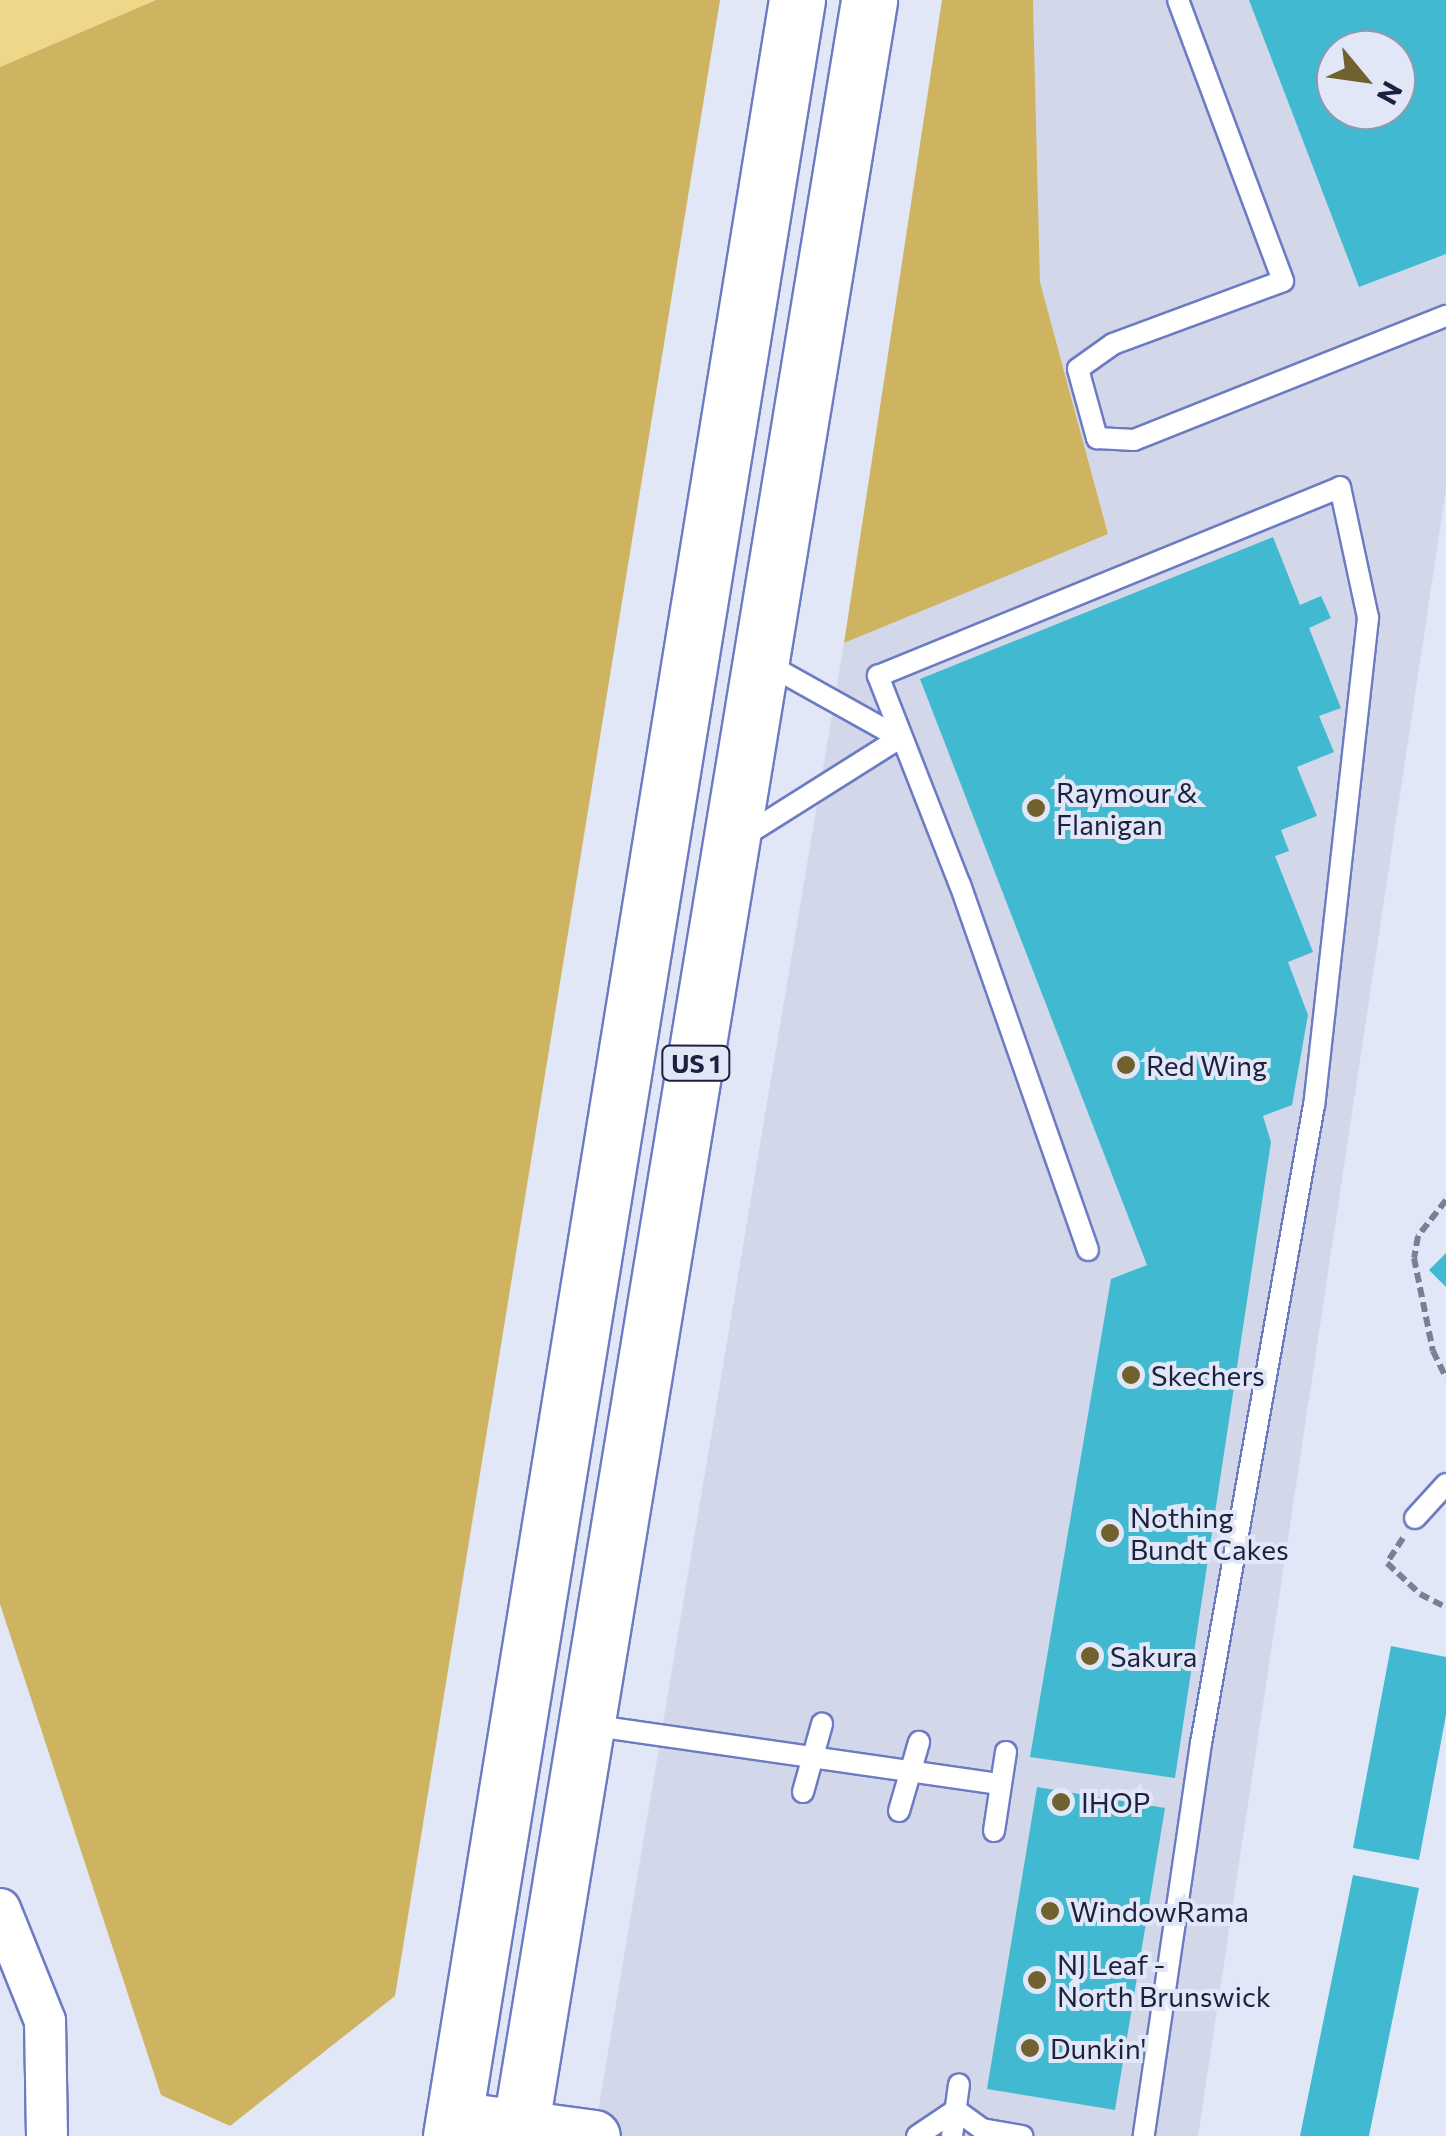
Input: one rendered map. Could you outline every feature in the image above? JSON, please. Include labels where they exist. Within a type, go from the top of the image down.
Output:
[{"type":"highway","name":"US 1","points":[[452,2126],[798,0]]},
{"type":"highway","name":"US 1","points":[[520,2131],[869,0]]},
{"type":"street","points":[[0,1909],[44,2021],[41,2135]]},
{"type":"street","points":[[452,2126],[595,2136]]},
{"type":"lane","points":[[1178,0],[1282,281],[1112,344],[1078,369],[1098,438],[1134,440],[1446,316]]},
{"type":"lane","points":[[1088,1250],[960,885],[878,676],[1340,488],[1368,618],[1314,1105],[1201,1743],[1144,2136]]},
{"type":"lane","points":[[761,661],[900,738]]},
{"type":"lane","points":[[732,844],[900,738]]},
{"type":"lane","points":[[1415,1518],[1446,1484]]},
{"type":"lane","points":[[804,1792],[822,1724]]},
{"type":"lane","points":[[587,1725],[1000,1784]]},
{"type":"lane","points":[[899,1811],[919,1742]]},
{"type":"lane","points":[[994,1830],[1006,1752]]},
{"type":"lane","points":[[952,2136],[959,2084]]},
{"type":"lane","points":[[917,2136],[956,2110]]},
{"type":"lane","points":[[956,2110],[982,2129],[1022,2136]]},
{"type":"path","points":[[1446,1200],[1418,1236],[1414,1258],[1433,1351],[1446,1378]]},
{"type":"path","points":[[1415,1518],[1387,1563],[1420,1594],[1446,1607]]},
{"type":"shaded area","points":[[0,0],[156,0],[0,67]]},
{"type":"shaded area","points":[[156,0],[720,0],[395,1996],[230,2126],[161,2095],[0,1604],[0,67]]},
{"type":"shaded area","points":[[942,0],[1033,0],[1040,282],[1108,534],[844,643]]},
{"type":"shaded area","points":[[1033,0],[1446,0],[1446,489],[1198,2136],[594,2136],[844,643],[1108,533],[1040,282]]},
{"type":"building","points":[[1249,0],[1446,0],[1446,254],[1359,287]]},
{"type":"building","points":[[1273,537],[1300,605],[1321,596],[1331,618],[1309,628],[1341,708],[1319,716],[1334,752],[1297,767],[1317,816],[1281,830],[1289,851],[1275,856],[1313,952],[1288,962],[1308,1015],[1292,1105],[1263,1116],[1271,1142],[1175,1778],[1030,1757],[1111,1279],[1147,1265],[920,679]]},
{"type":"building","points":[[1446,1253],[1446,1287],[1429,1270]]},
{"type":"building","points":[[1391,1646],[1446,1657],[1446,1715],[1419,1860],[1353,1848]]},
{"type":"building","points":[[1037,1787],[1165,1808],[1115,2110],[987,2089]]},
{"type":"building","points":[[1353,1875],[1419,1888],[1369,2136],[1300,2136]]},
{"type":"place","name":"Raymour & Flanigan","points":[[1036,808]]},
{"type":"place","name":"Red Wing","points":[[1126,1065]]},
{"type":"place","name":"Skechers","points":[[1131,1375]]},
{"type":"place","name":"Nothing Bundt Cakes","points":[[1110,1533]]},
{"type":"place","name":"Sakura","points":[[1090,1656]]},
{"type":"place","name":"IHOP","points":[[1061,1802]]},
{"type":"place","name":"WindowRama","points":[[1050,1911]]},
{"type":"place","name":"NJ Leaf - North Brunswick","points":[[1037,1980]]},
{"type":"place","name":"Dunkin'","points":[[1030,2048]]}]
